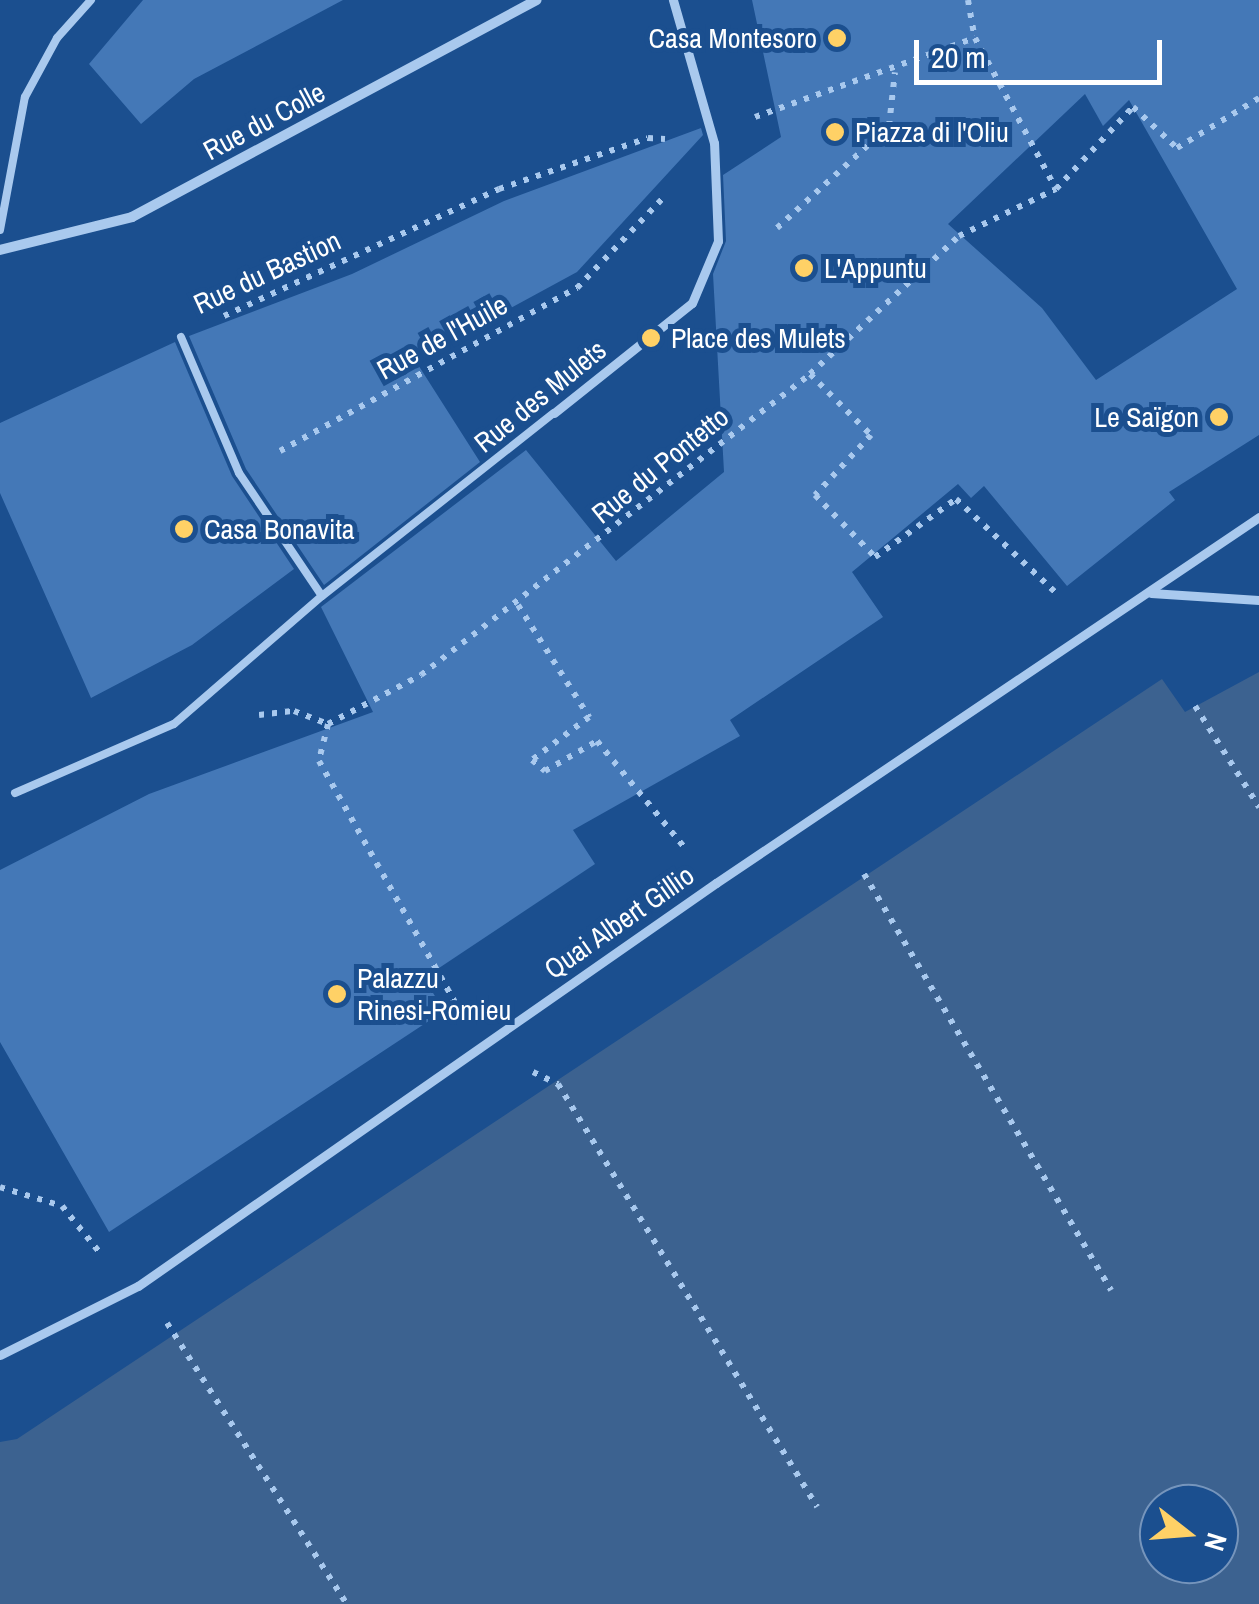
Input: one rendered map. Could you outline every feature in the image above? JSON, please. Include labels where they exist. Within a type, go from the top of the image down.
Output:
[{"type":"street","name":"Rue du Colle","points":[[0,250],[132,217],[536,0]]},
{"type":"street","name":"Rue des Mulets","points":[[554,413],[692,303],[718,241],[714,142],[673,0]]},
{"type":"street","name":"Quai Albert Gillio","points":[[0,1355],[138,1286],[716,883],[1259,518]]},
{"type":"street","points":[[1151,593],[1259,600]]},
{"type":"lane","points":[[0,230],[25,97],[57,38],[91,0]]},
{"type":"lane","name":"Rue du Bastion","points":[[180,337],[239,473],[322,596]]},
{"type":"lane","name":"Rue des Mulets","points":[[174,724],[322,596],[554,413]]},
{"type":"lane","points":[[15,793],[174,724]]},
{"type":"path","points":[[968,0],[975,38],[1056,189]]},
{"type":"path","points":[[757,116],[894,72],[975,38]]},
{"type":"path","points":[[777,228],[890,126],[894,72]]},
{"type":"path","name":"Rue du Pontetto","points":[[328,724],[421,675],[518,605],[810,374],[959,236],[1056,189],[1133,107],[1176,148],[1259,98]]},
{"type":"path","name":"Rue du Bastion","points":[[180,337],[499,189],[648,138]]},
{"type":"path","name":"Rue de l'Huile","points":[[239,473],[576,288],[648,215]]},
{"type":"path","points":[[810,374],[871,435],[816,495],[875,558],[956,499],[1095,630]]},
{"type":"path","points":[[518,605],[588,717],[532,760],[545,771],[597,741],[716,883]]},
{"type":"path","points":[[1195,706],[1259,807]]},
{"type":"path","points":[[174,724],[294,710],[328,724],[318,761],[480,1045],[558,1084],[817,1506]]},
{"type":"path","points":[[864,874],[1111,1290]]},
{"type":"path","points":[[0,1187],[62,1206],[83,1238]]},
{"type":"path","points":[[138,1286],[198,1365],[347,1604]]},
{"type":"water","points":[[1259,672],[1259,1604],[0,1604],[0,1442],[17,1439],[1162,679],[1185,712]]},
{"type":"building","points":[[143,0],[343,0],[194,79],[141,124],[89,64]]},
{"type":"building","points":[[752,0],[1259,0],[1259,435],[1169,492],[1175,500],[1067,586],[984,486],[971,498],[958,484],[852,572],[883,617],[730,720],[740,736],[573,830],[595,864],[424,978],[444,1011],[109,1232],[0,1042],[0,870],[149,794],[373,712],[321,607],[526,450],[616,561],[724,472],[713,274],[726,241],[723,175],[781,137]],"holes":[[[1085,94],[1103,126],[1129,100],[1237,289],[1096,380],[1042,308],[948,224]]]},
{"type":"building","points":[[701,128],[703,135],[577,272],[415,360],[480,462],[324,585],[246,469],[189,336],[352,274],[504,201]]},
{"type":"building","name":"Casa Bonavita","points":[[175,342],[232,476],[294,569],[192,645],[91,698],[0,493],[0,423]]},
{"type":"place","name":"Casa Montesoro","points":[[837,38]]},
{"type":"place","name":"Piazza di l'Oliu","points":[[835,132]]},
{"type":"place","name":"L'Appuntu","points":[[804,268]]},
{"type":"place","name":"Place des Mulets","points":[[651,338]]},
{"type":"place","name":"Le Saïgon","points":[[1219,417]]},
{"type":"place","name":"Casa Bonavita","points":[[184,529]]},
{"type":"place","name":"Palazzu Rinesi-Romieu","points":[[337,994]]}]
